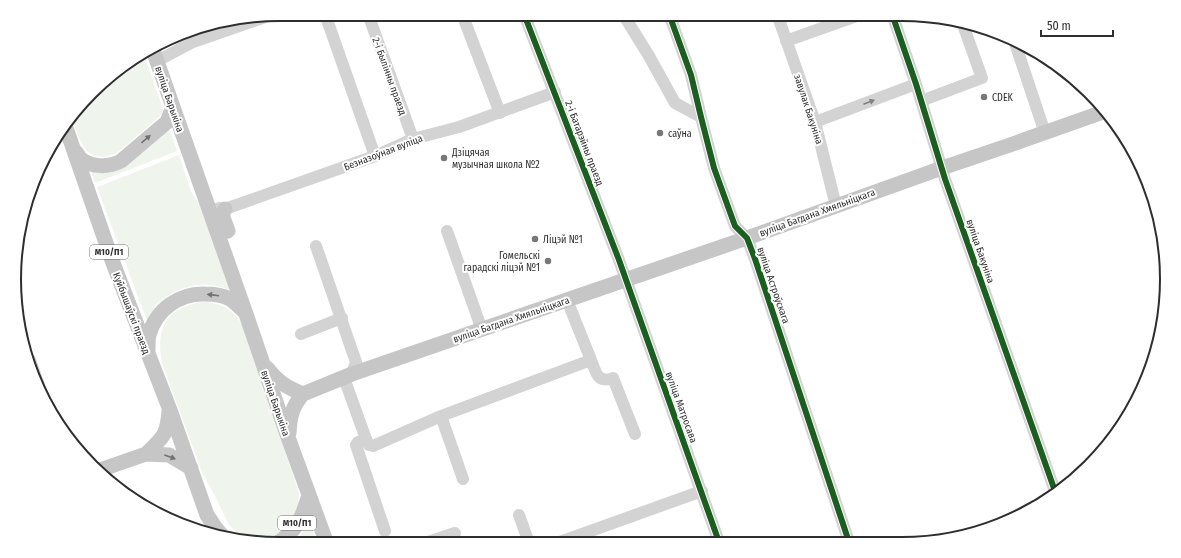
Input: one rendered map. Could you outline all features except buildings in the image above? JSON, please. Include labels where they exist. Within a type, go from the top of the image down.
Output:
[{"type":"main road","name":"вуліца Барыкіна","points":[[155,55],[173,107],[218,210],[228,261],[289,440],[324,537]]},
{"type":"main road","name":"М10/П1","points":[[73,149],[88,163],[103,166],[116,164],[166,122],[173,107]]},
{"type":"main road","name":"вуліца Багдана Хмяльніцкага","points":[[303,394],[348,376],[1100,114]]},
{"type":"main road","name":"Куйбышаўскі праезд","points":[[67,132],[113,263],[170,410]]},
{"type":"main road","name":"М10/П1","points":[[148,355],[149,336],[152,325],[168,305],[187,295],[216,294],[230,299],[246,314]]},
{"type":"main road","points":[[262,362],[274,377],[289,388],[303,394],[295,403],[291,412],[289,440]]},
{"type":"main road","name":"М10/П1","points":[[170,410],[208,515],[217,529]]},
{"type":"main road","points":[[146,454],[163,438],[168,427],[170,410]]},
{"type":"main road","points":[[104,468],[146,454],[169,455],[191,468]]},
{"type":"main road","name":"М10/П1","points":[[286,537],[296,526],[309,495]]},
{"type":"street","points":[[328,21],[375,156]]},
{"type":"street","name":"2-і Былінны праезд","points":[[371,21],[413,139]]},
{"type":"street","points":[[465,21],[500,113]]},
{"type":"street","name":"2-і Батарэйны праезд","points":[[527,21],[626,279]]},
{"type":"street","points":[[627,21],[675,103],[700,117]]},
{"type":"street","name":"вуліца Астроўскага","points":[[672,21],[691,75],[700,117],[714,168],[735,226],[747,238],[755,259],[847,537]]},
{"type":"street","name":"завулак Бакуніна","points":[[779,21],[815,122],[836,206]]},
{"type":"street","points":[[786,41],[842,21]]},
{"type":"street","name":"вуліца Бакуніна","points":[[894,21],[948,187],[1054,488]]},
{"type":"street","points":[[155,55],[248,23]]},
{"type":"street","points":[[921,100],[982,78],[964,29]]},
{"type":"street","points":[[1017,48],[1045,133]]},
{"type":"street","points":[[815,122],[916,84]]},
{"type":"street","name":"Безназоўная вуліца","points":[[218,210],[375,156],[413,139],[460,128],[555,92]]},
{"type":"street","points":[[447,231],[482,330]]},
{"type":"street","points":[[316,246],[356,362],[348,376],[366,439],[370,445],[374,446],[441,416],[591,360]]},
{"type":"street","name":"вуліца Матросава","points":[[626,279],[717,537]]},
{"type":"street","points":[[567,300],[598,377],[603,380],[614,378],[635,434]]},
{"type":"street","points":[[301,334],[342,318]]},
{"type":"street","points":[[441,416],[463,479]]},
{"type":"street","points":[[366,439],[358,442],[356,445],[385,531]]},
{"type":"street","points":[[574,537],[702,491]]},
{"type":"street","points":[[519,514],[527,537]]},
{"type":"street","points":[[208,515],[211,528]]},
{"type":"street","points":[[444,537],[455,533]]},
{"type":"shaded area","points":[[145,59],[162,106],[161,114],[158,118],[117,153],[106,156],[98,157],[91,154],[81,142],[74,123],[85,109],[122,74]]},
{"type":"shaded area","points":[[168,131],[170,131],[177,151],[95,183],[92,172],[108,173],[124,168]]},
{"type":"shaded area","points":[[179,155],[191,192],[200,205],[230,288],[229,290],[210,285],[200,285],[181,289],[164,298],[156,305],[148,319],[146,318],[97,187]]},
{"type":"shaded area","points":[[206,302],[224,307],[236,316],[244,327],[299,493],[298,508],[291,522],[280,533],[268,536],[239,534],[229,525],[202,472],[162,363],[160,350],[163,328],[167,320],[182,308],[193,304]]},
{"type":"shaded area","points":[[309,519],[315,537],[299,537]]},
{"type":"cycle path","points":[[527,21],[619,260],[717,537]]},
{"type":"cycle path","points":[[672,21],[691,75],[714,168],[735,226],[747,238],[755,259],[847,537]]},
{"type":"cycle path","points":[[894,21],[916,84],[945,179],[1054,488]]},
{"type":"place","name":"CDEK","points":[[984,97]]},
{"type":"place","name":"саўна","points":[[660,133]]},
{"type":"place","name":"Дзіцячая музычная школа №2","points":[[444,158]]},
{"type":"place","name":"Ліцэй №1","points":[[535,239]]},
{"type":"place","name":"Гомельскі гарадскі ліцэй №1","points":[[548,261]]}]
